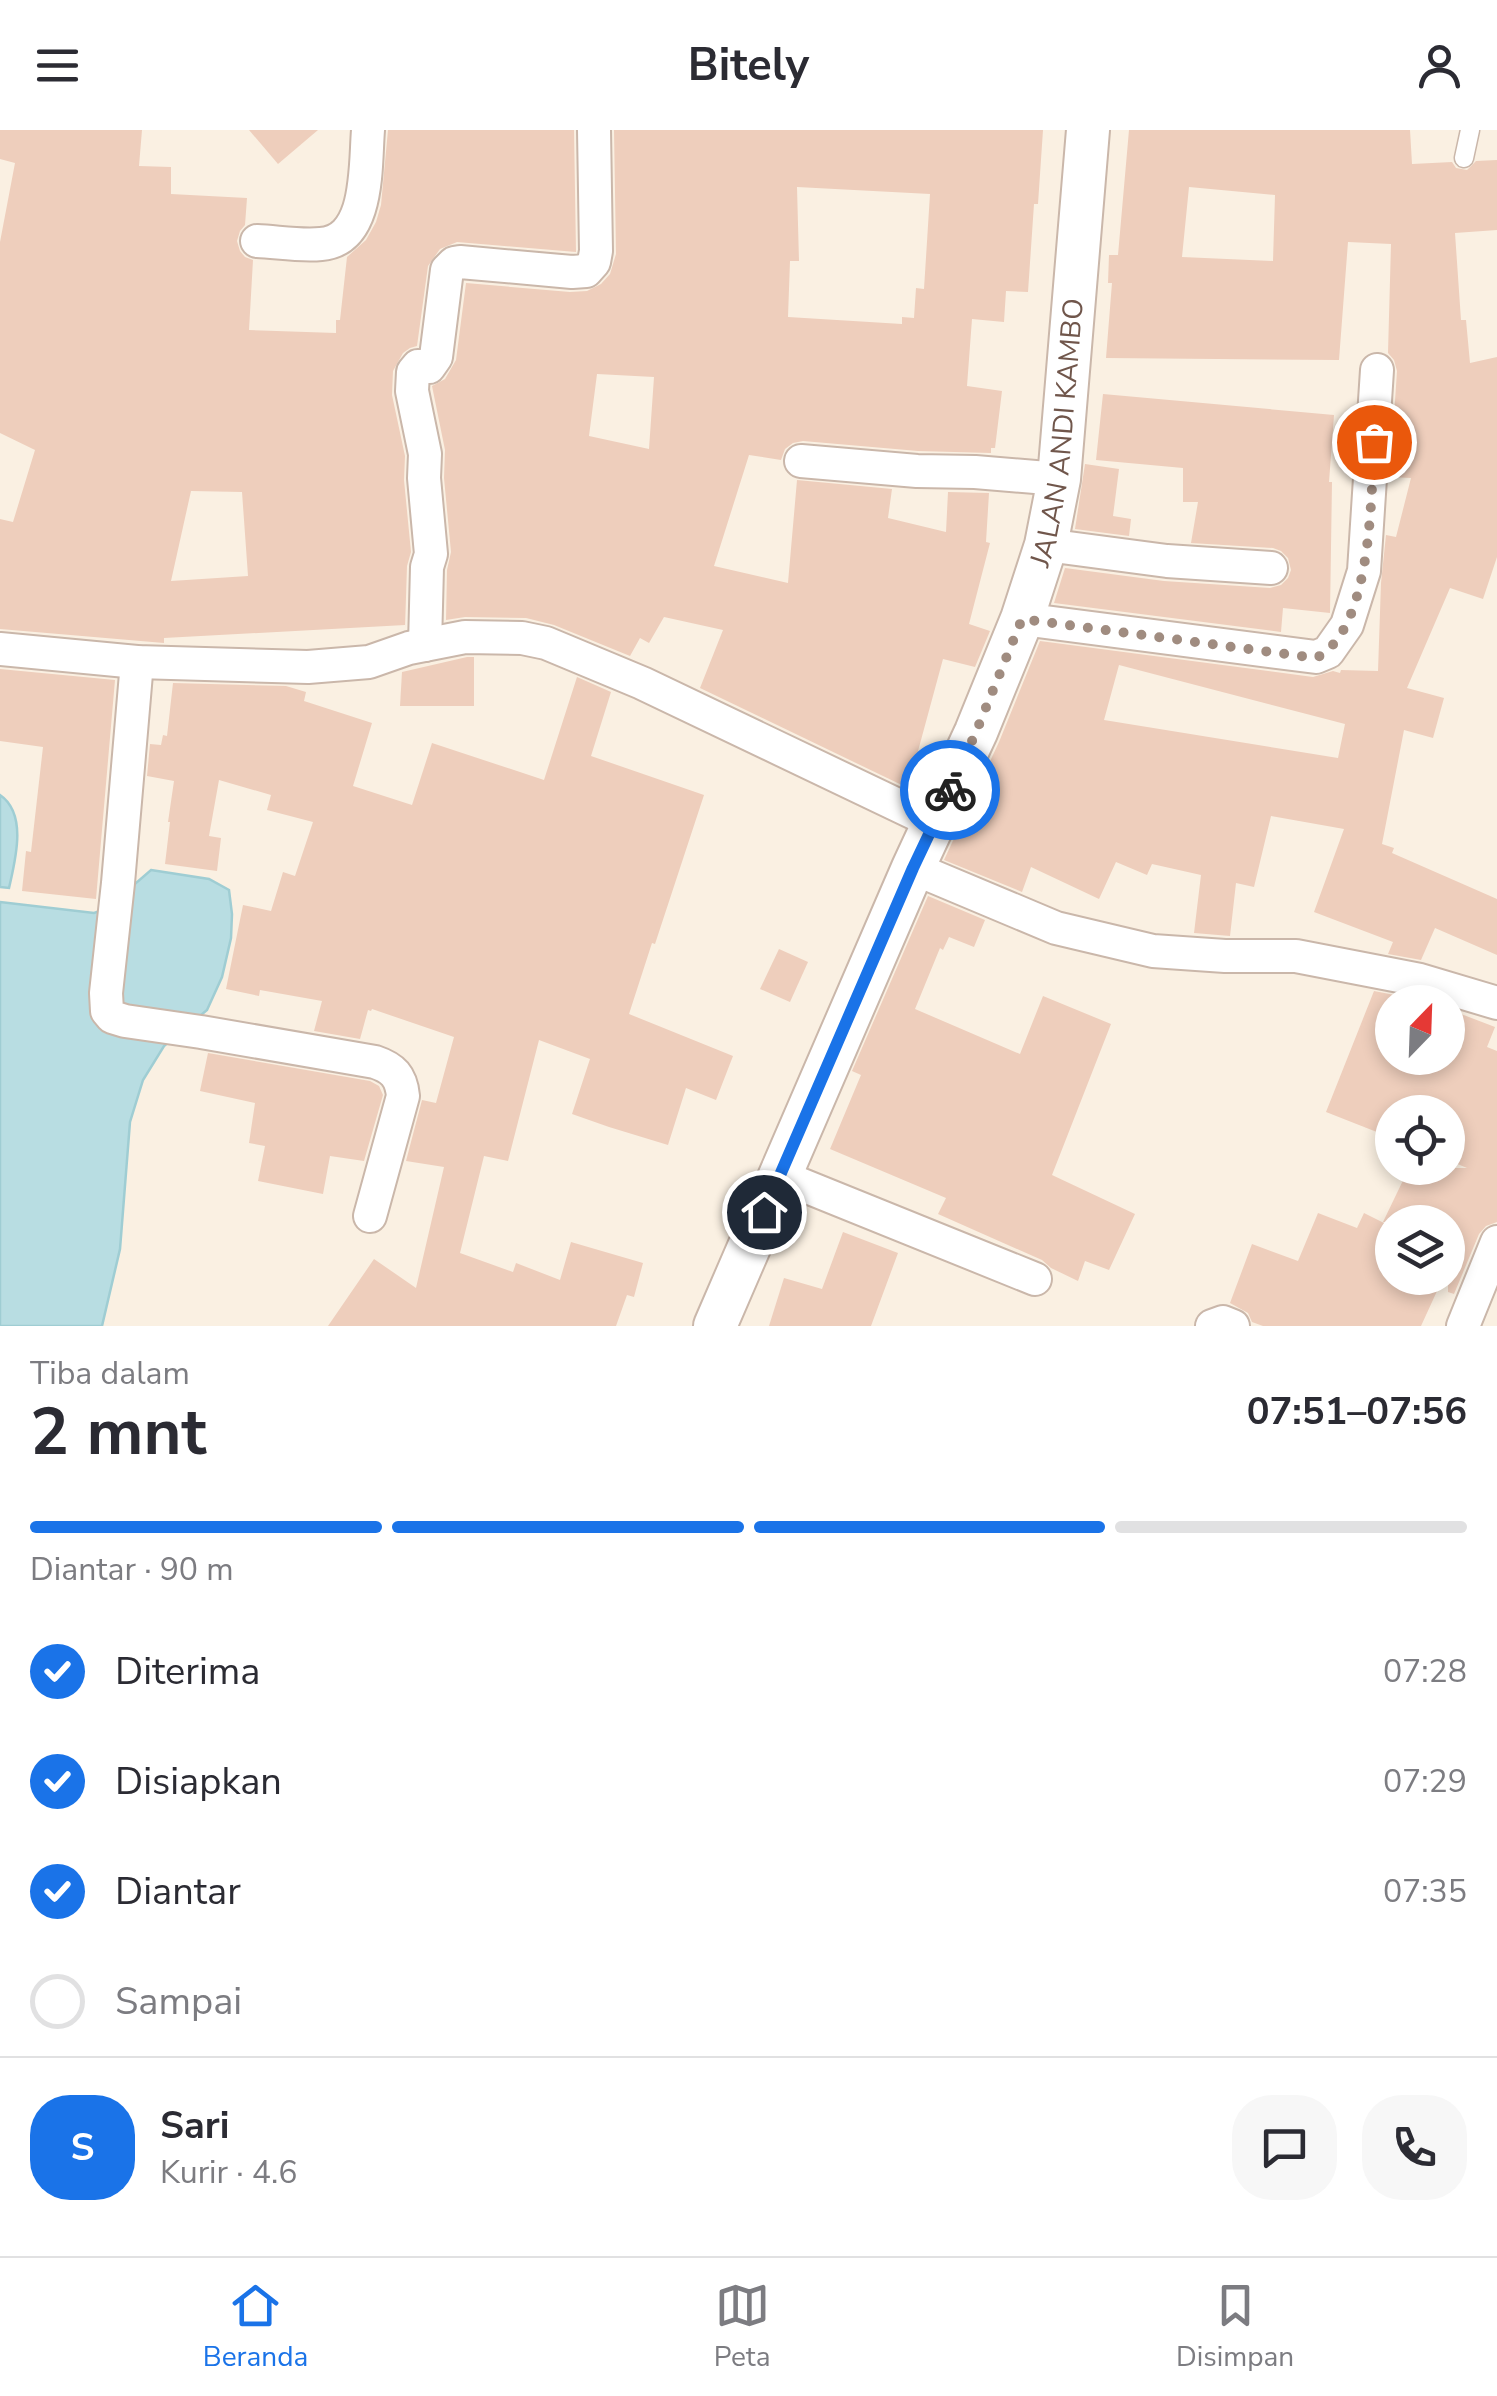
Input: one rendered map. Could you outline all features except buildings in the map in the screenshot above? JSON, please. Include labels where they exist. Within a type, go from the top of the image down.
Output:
[{"type":"street","points":[[257,241],[324,244],[343,236],[356,220],[360,206],[368,130]]},
{"type":"street","points":[[425,645],[427,567],[431,554],[425,454],[412,391],[413,372],[418,366],[430,367],[436,357],[447,270],[454,263],[572,272],[586,271],[594,262],[594,130]]},
{"type":"street","name":"JALAN ANDI KAMBO","points":[[714,1326],[976,732],[1022,619],[1046,545],[1059,479],[1088,130]]},
{"type":"street","points":[[1022,619],[1316,658],[1328,652],[1348,624],[1364,572],[1378,370]]},
{"type":"street","points":[[800,460],[1059,479]]},
{"type":"street","points":[[1046,545],[1167,561],[1271,568]]},
{"type":"street","points":[[0,649],[137,662],[308,667],[370,662],[409,648],[465,637],[546,642],[935,823]]},
{"type":"street","points":[[137,662],[107,1011],[125,1022],[390,1067],[402,1084],[403,1096],[370,1216]]},
{"type":"street","points":[[913,868],[1056,928],[1114,942],[1152,950],[1224,956],[1296,956],[1420,980],[1497,1003]]},
{"type":"street","points":[[780,1176],[1035,1280]]},
{"type":"street","points":[[1463,1326],[1497,1242]]},
{"type":"street","points":[[1212,1326],[1223,1322],[1233,1326]]},
{"type":"lane","points":[[1464,158],[1470,130]]},
{"type":"water","points":[[0,795],[9,803],[17,826],[9,888],[0,887]]},
{"type":"water","points":[[151,870],[209,879],[229,890],[231,938],[222,977],[207,1010],[164,1046],[143,1080],[130,1122],[120,1249],[102,1326],[0,1326],[0,902],[94,913],[106,909]]},
{"type":"way so far","points":[[950,790],[1022,619],[1316,658],[1328,652],[1348,624],[1364,572],[1374,442]]},
{"type":"route","points":[[764,1212],[950,790]]}]
